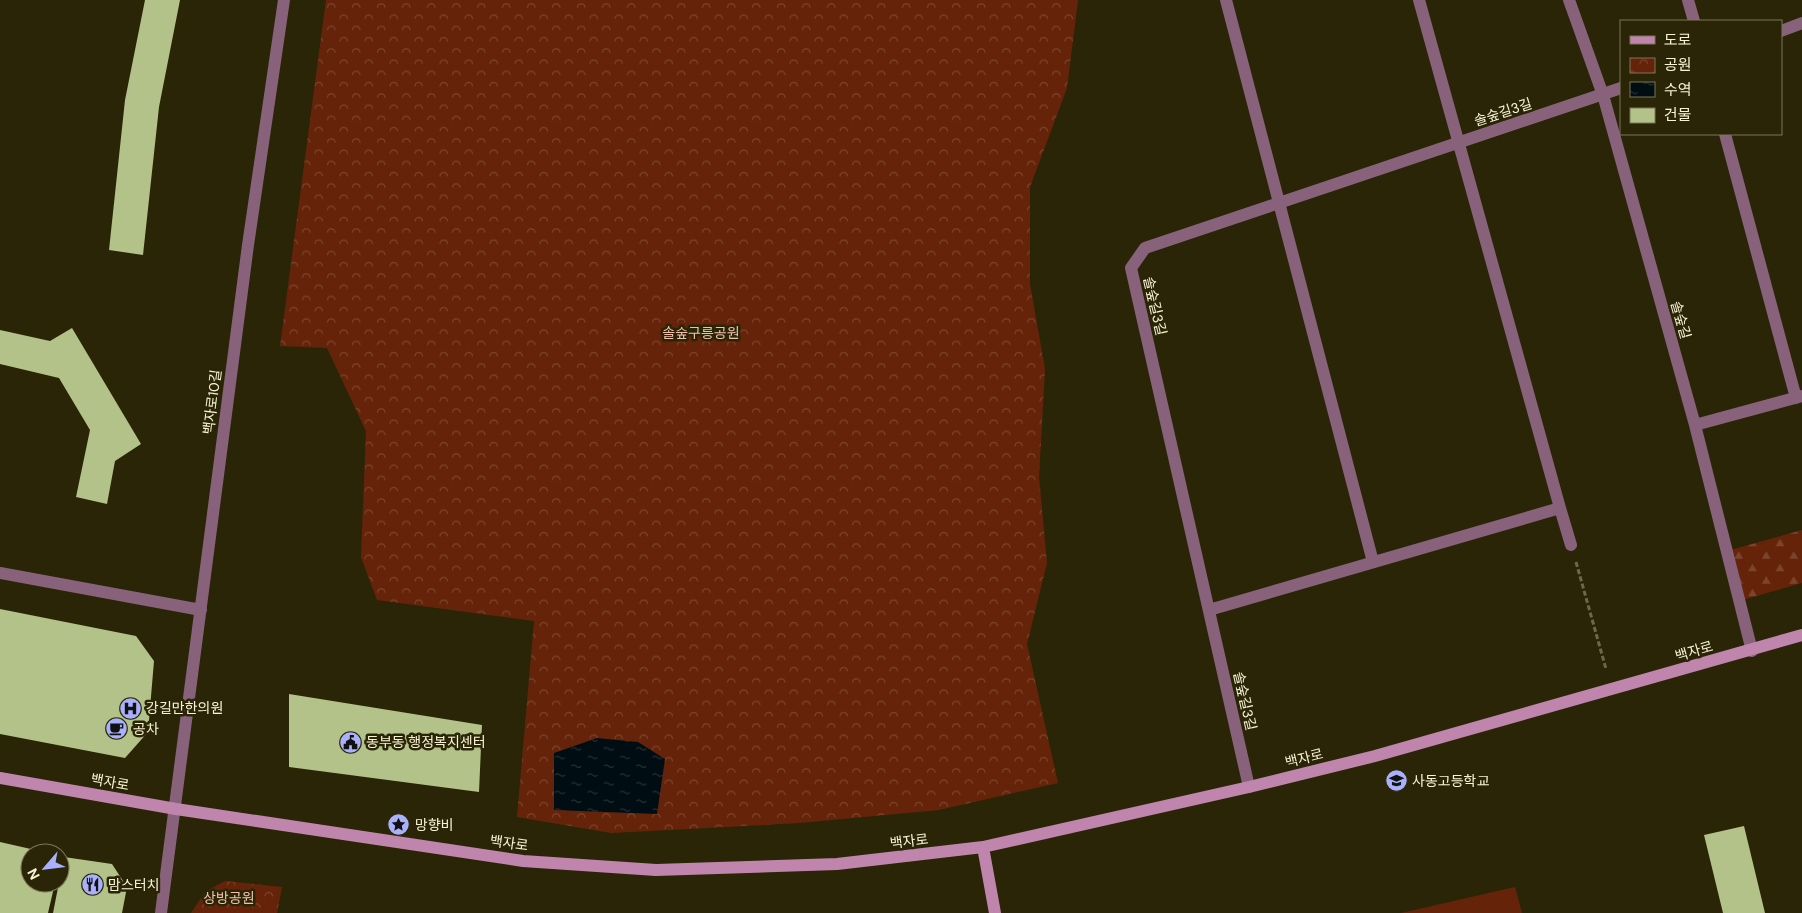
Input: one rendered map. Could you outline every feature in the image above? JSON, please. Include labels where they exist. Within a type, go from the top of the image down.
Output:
[{"type":"street","name":"백자로10길","points":[[161,913],[248,245],[284,0]]},
{"type":"street","points":[[1226,0],[1373,562]]},
{"type":"street","points":[[1419,0],[1571,545]]},
{"type":"street","name":"솔숲길","points":[[1569,0],[1603,94],[1695,425],[1752,651]]},
{"type":"street","points":[[1688,0],[1694,20]]},
{"type":"street","points":[[1782,31],[1802,23]]},
{"type":"street","name":"솔숲길3길","points":[[1249,787],[1131,268],[1145,248],[1620,88]]},
{"type":"street","points":[[1695,425],[1799,397],[1725,135]]},
{"type":"street","points":[[1209,610],[1560,508]]},
{"type":"street","points":[[0,573],[201,610]]},
{"type":"street","name":"백자로","points":[[0,778],[176,809],[523,860],[656,870],[838,864],[984,847],[1249,787],[1375,756],[1752,651],[1802,635]]},
{"type":"street","points":[[984,847],[995,913]]},
{"type":"path","points":[[1571,545],[1612,690]]},
{"type":"green space","name":"솔숲구릉공원","points":[[326,0],[1078,0],[1067,88],[1030,187],[1030,284],[1045,369],[1039,477],[1047,563],[1027,644],[1058,783],[939,810],[800,823],[611,833],[517,817],[534,621],[377,600],[361,557],[366,431],[327,348],[280,346]]},
{"type":"green space","points":[[1802,530],[1802,583],[1739,601],[1727,551]]},
{"type":"green space","name":"상방공원","points":[[225,881],[282,887],[277,913],[191,913],[205,892]]},
{"type":"green space","points":[[1515,887],[1522,913],[1401,913]]},
{"type":"water","points":[[597,738],[638,742],[665,759],[657,814],[554,810],[554,753]]},
{"type":"building","points":[[145,0],[180,0],[159,107],[143,255],[109,250],[125,100]]},
{"type":"building","points":[[72,328],[141,444],[115,461],[107,504],[76,497],[90,430],[59,378],[0,364],[0,330],[50,341]]},
{"type":"building","points":[[0,609],[136,636],[154,661],[148,732],[125,758],[0,734]]},
{"type":"building","points":[[289,694],[482,725],[479,792],[289,767]]},
{"type":"building","points":[[1744,826],[1765,913],[1723,913],[1704,835]]},
{"type":"building","points":[[0,842],[20,847],[20,893],[53,893],[48,913],[0,913]]},
{"type":"building","name":"맘스터치","points":[[70,858],[112,864],[127,887],[122,913],[53,913],[57,893],[70,893]]},
{"type":"place","name":"강길만한의원","points":[[130,708]]},
{"type":"place","name":"공차","points":[[117,729]]},
{"type":"place","name":"동부동 행정복지센터","points":[[350,742]]},
{"type":"place","name":"사동고등학교","points":[[1396,781]]},
{"type":"place","name":"망향비","points":[[399,825]]},
{"type":"place","name":"맘스터치","points":[[92,885]]}]
